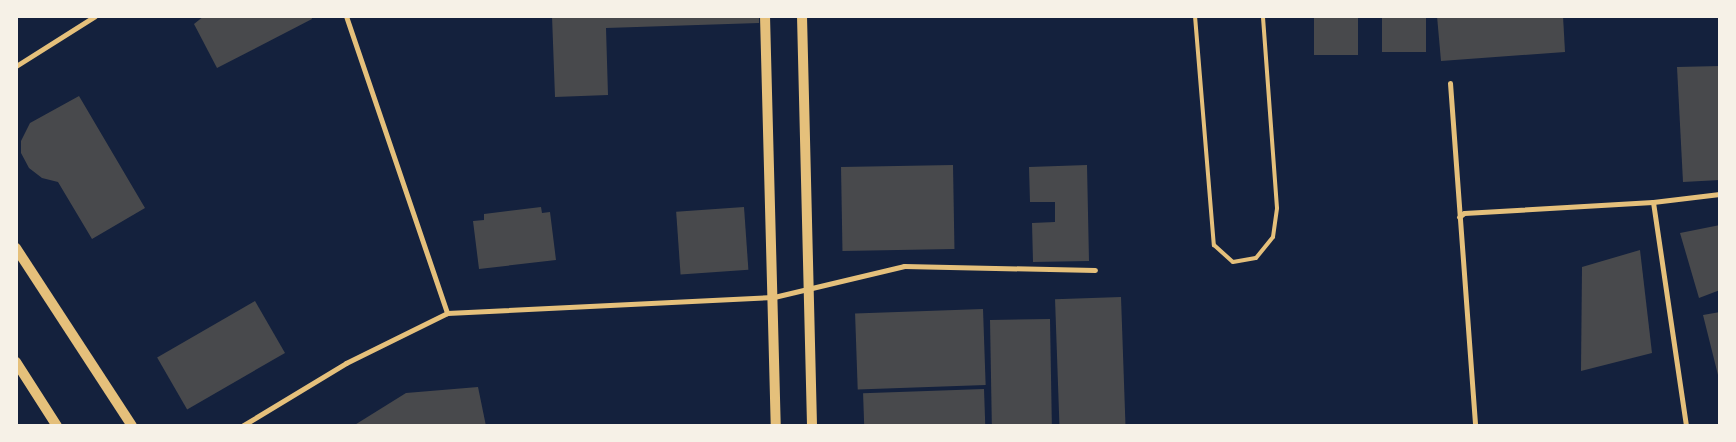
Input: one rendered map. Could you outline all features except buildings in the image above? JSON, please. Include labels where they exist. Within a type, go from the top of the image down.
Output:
[{"type":"main road","points":[[765,16],[776,426]]},
{"type":"main road","points":[[802,16],[807,290],[812,426]]},
{"type":"main road","points":[[16,248],[132,426]]},
{"type":"main road","points":[[16,362],[57,426]]},
{"type":"street","points":[[16,66],[95,16]]},
{"type":"street","points":[[346,16],[447,313]]},
{"type":"street","points":[[1450,83],[1475,426]]},
{"type":"street","points":[[1460,217],[1464,213],[1652,202],[1720,194]]},
{"type":"street","points":[[1652,202],[1686,426]]},
{"type":"street","points":[[242,426],[346,363],[447,313],[774,297],[904,266],[1095,270]]},
{"type":"lane","points":[[1195,16],[1214,245],[1233,262],[1256,258],[1273,237],[1277,208],[1263,16]]}]
